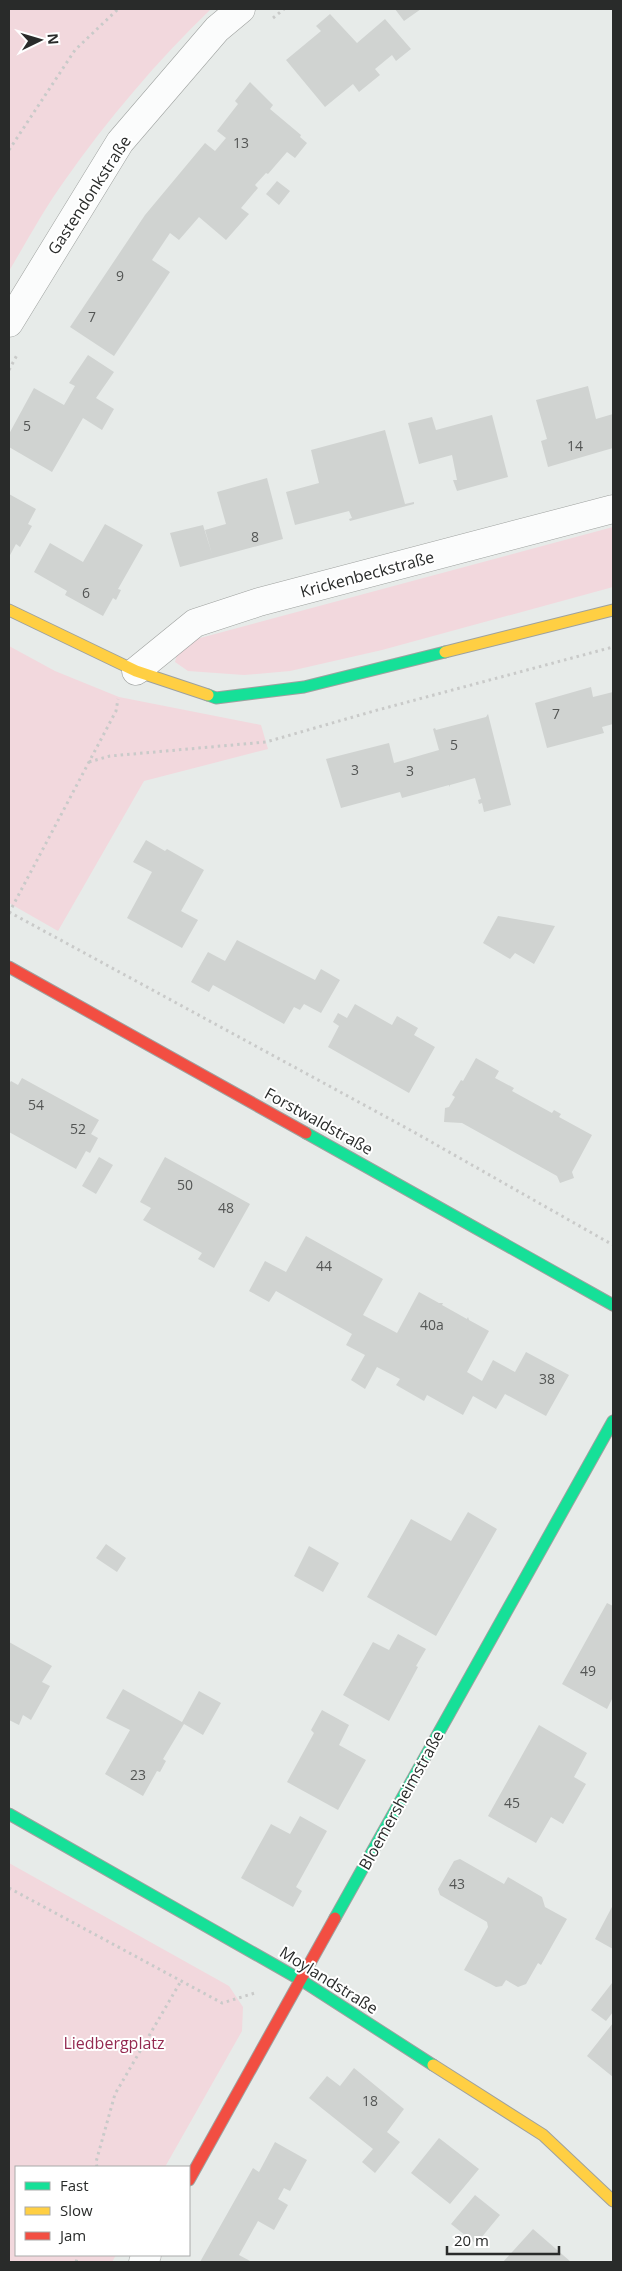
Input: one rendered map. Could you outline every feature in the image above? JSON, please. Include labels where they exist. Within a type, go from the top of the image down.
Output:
[{"type":"street","name":"Gastendonkstraße","points":[[9,323],[120,142],[217,29],[241,9]]},
{"type":"street","name":"Krickenbeckstraße","points":[[136,671],[195,623],[259,602],[613,509]]},
{"type":"street","points":[[9,610],[136,671],[216,698],[304,687],[613,610]]},
{"type":"street","name":"Forstwaldstraße","points":[[9,966],[613,1304]]},
{"type":"street","name":"Bloemersheimstraße","points":[[190,2178],[613,1421]]},
{"type":"street","name":"Moylandstraße","points":[[9,1814],[301,1980],[544,2135],[613,2201]]},
{"type":"path","points":[[9,150],[75,50],[118,9]]},
{"type":"path","points":[[89,762],[110,756],[266,742],[613,648]]},
{"type":"path","points":[[136,671],[119,697],[116,711],[9,913],[412,1131],[613,1245]]},
{"type":"path","points":[[9,1888],[222,2002],[301,1980]]},
{"type":"path","points":[[97,2166],[96,2162],[116,2094],[181,1981]]},
{"type":"green space","points":[[9,9],[211,9],[152,70],[98,135],[50,202],[9,271]]},
{"type":"green space","points":[[613,527],[613,587],[382,650],[290,671],[244,675],[188,671],[175,662],[178,651],[189,641]]},
{"type":"green space","points":[[9,646],[55,671],[119,697],[261,725],[268,749],[144,781],[58,931],[9,903]]},
{"type":"green space","name":"Liedbergplatz","points":[[9,1863],[229,1986],[243,2007],[242,2031],[166,2166],[15,2166],[15,2256],[115,2256],[112,2262],[9,2262]]},
{"type":"building","points":[[395,9],[421,9],[404,21]]},
{"type":"building","points":[[330,14],[357,43],[385,19],[411,49],[396,61],[392,55],[375,69],[380,75],[359,92],[353,84],[325,107],[286,60],[321,31],[316,26]]},
{"type":"building","points":[[250,82],[273,105],[270,109],[301,135],[300,137],[307,143],[295,158],[287,152],[268,174],[266,173],[255,185],[258,188],[241,208],[249,214],[226,240],[199,217],[179,240],[170,233],[152,260],[170,272],[114,356],[70,327],[145,215],[205,143],[215,151],[226,138],[217,131],[238,104],[235,101]]},
{"type":"building","points":[[277,181],[290,191],[279,205],[266,194]]},
{"type":"building","points":[[88,355],[114,372],[96,398],[114,409],[102,430],[83,418],[52,472],[9,447],[9,434],[34,388],[64,405],[75,386],[69,383]]},
{"type":"building","points":[[588,386],[596,419],[613,414],[613,448],[548,467],[541,441],[547,439],[536,400]]},
{"type":"building","points":[[492,415],[508,477],[457,491],[453,480],[457,480],[452,455],[419,464],[408,423],[432,417],[436,430]]},
{"type":"building","points":[[385,430],[405,504],[414,502],[414,504],[350,521],[349,519],[352,518],[349,511],[295,525],[286,492],[319,483],[311,450]]},
{"type":"building","points":[[267,478],[283,539],[180,567],[170,533],[203,525],[212,554],[205,530],[226,524],[217,492]]},
{"type":"building","points":[[9,494],[36,509],[28,524],[32,526],[20,547],[16,544],[9,557]]},
{"type":"building","points":[[105,524],[143,545],[118,589],[121,590],[116,600],[113,598],[103,616],[65,595],[67,591],[34,572],[50,543],[83,562]]},
{"type":"building","points":[[591,687],[593,697],[613,692],[613,724],[602,727],[604,733],[547,748],[535,703]]},
{"type":"building","points":[[488,714],[511,805],[484,812],[482,803],[479,804],[478,800],[481,799],[475,778],[450,785],[449,787],[449,785],[402,798],[400,792],[341,808],[326,759],[389,743],[394,763],[439,750],[433,729],[435,728],[436,730],[486,717]]},
{"type":"building","points":[[146,840],[165,851],[167,849],[204,870],[181,911],[198,920],[182,948],[127,918],[152,872],[133,862]]},
{"type":"building","points":[[498,916],[555,926],[534,964],[515,953],[510,959],[483,943]]},
{"type":"building","points":[[237,940],[315,980],[321,969],[340,980],[321,1013],[304,1004],[300,1010],[294,1007],[284,1024],[213,985],[209,992],[191,982],[208,952],[225,961]]},
{"type":"building","points":[[355,1004],[392,1025],[397,1016],[418,1028],[414,1035],[435,1047],[409,1093],[328,1047],[339,1026],[333,1022],[338,1013],[347,1018]]},
{"type":"building","points":[[476,1058],[499,1071],[495,1078],[514,1088],[512,1091],[552,1113],[554,1110],[561,1114],[559,1117],[592,1135],[572,1172],[574,1178],[560,1183],[557,1176],[462,1123],[444,1122],[445,1108],[449,1107],[455,1097],[452,1095],[461,1080],[463,1081]]},
{"type":"building","points":[[22,1078],[99,1120],[91,1134],[98,1138],[90,1153],[86,1151],[76,1169],[9,1132],[9,1084],[11,1081],[18,1085]]},
{"type":"building","points":[[99,1157],[113,1165],[96,1194],[82,1186]]},
{"type":"building","points":[[165,1157],[250,1204],[214,1268],[198,1259],[202,1253],[143,1220],[151,1208],[140,1202]]},
{"type":"building","points":[[306,1236],[383,1279],[363,1315],[397,1333],[419,1292],[439,1303],[443,1303],[442,1305],[467,1319],[468,1317],[469,1320],[489,1331],[467,1372],[482,1381],[493,1360],[515,1372],[526,1352],[569,1375],[546,1416],[505,1394],[496,1409],[473,1396],[463,1415],[427,1395],[424,1401],[396,1385],[400,1379],[377,1367],[365,1389],[351,1380],[365,1355],[346,1345],[352,1334],[276,1291],[269,1302],[249,1291],[265,1261],[286,1272]]},
{"type":"building","points":[[468,1512],[497,1529],[436,1636],[367,1597],[411,1519],[451,1541]]},
{"type":"building","points":[[106,1544],[126,1558],[117,1572],[96,1558]]},
{"type":"building","points":[[309,1546],[339,1563],[323,1592],[294,1576]]},
{"type":"building","points":[[607,1603],[613,1606],[613,1697],[607,1709],[562,1684]]},
{"type":"building","points":[[398,1634],[426,1649],[389,1721],[343,1695],[373,1642],[389,1650]]},
{"type":"building","points":[[9,1642],[52,1666],[42,1682],[50,1686],[31,1720],[23,1715],[19,1725],[9,1720]]},
{"type":"building","points":[[123,1689],[182,1722],[199,1691],[221,1703],[203,1735],[184,1724],[163,1759],[166,1761],[160,1772],[157,1771],[143,1796],[105,1774],[130,1730],[106,1718]]},
{"type":"building","points":[[322,1710],[349,1725],[339,1745],[366,1760],[338,1810],[287,1782],[314,1733],[311,1730]]},
{"type":"building","points":[[539,1725],[587,1753],[574,1777],[586,1784],[563,1824],[551,1817],[536,1843],[488,1816]]},
{"type":"building","points":[[300,1816],[327,1831],[296,1887],[302,1891],[293,1907],[241,1878],[271,1824],[290,1834]]},
{"type":"building","points":[[460,1859],[504,1884],[508,1877],[542,1897],[545,1907],[567,1919],[541,1965],[538,1963],[526,1984],[518,1987],[506,1980],[502,1986],[496,1987],[464,1970],[488,1927],[487,1922],[440,1895],[438,1889],[454,1861]]},
{"type":"building","points":[[613,1905],[613,1949],[595,1939]]},
{"type":"building","points":[[612,1983],[613,2012],[606,2021],[591,2010]]},
{"type":"building","points":[[613,2023],[613,2077],[587,2056]]},
{"type":"building","points":[[354,2068],[404,2109],[387,2132],[400,2142],[375,2173],[362,2162],[373,2149],[309,2098],[327,2076],[340,2086]]},
{"type":"building","points":[[439,2138],[479,2169],[450,2204],[411,2173]]},
{"type":"building","points":[[275,2142],[307,2160],[290,2191],[284,2188],[278,2199],[288,2205],[274,2230],[258,2221],[239,2255],[252,2262],[200,2262],[253,2168],[259,2172]]},
{"type":"building","points":[[475,2195],[500,2215],[476,2244],[451,2224]]},
{"type":"building","points":[[533,2229],[571,2262],[503,2262]]},
{"type":"traffic: fast","points":[[208,695],[216,698],[304,687],[445,652]]},
{"type":"traffic: fast","points":[[306,1133],[613,1305]]},
{"type":"traffic: fast","points":[[335,1918],[613,1421]]},
{"type":"traffic: fast","points":[[9,1814],[301,1980],[433,2065]]},
{"type":"traffic: slow","points":[[9,610],[136,671],[208,695]]},
{"type":"traffic: slow","points":[[445,652],[613,610]]},
{"type":"traffic: slow","points":[[433,2065],[543,2135],[613,2201]]},
{"type":"traffic: jam","points":[[9,967],[306,1133]]},
{"type":"traffic: jam","points":[[190,2178],[335,1918]]}]
